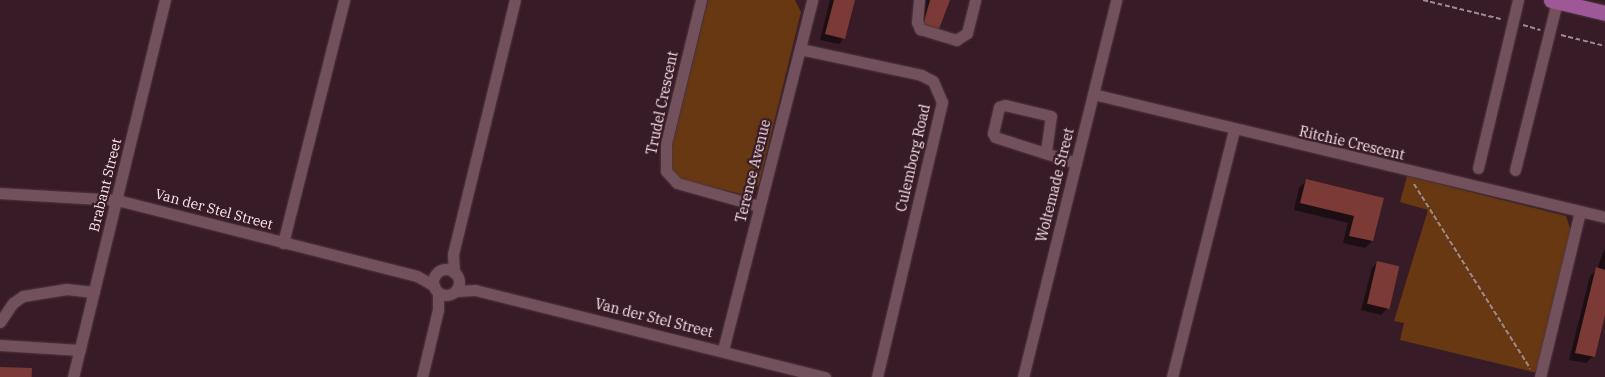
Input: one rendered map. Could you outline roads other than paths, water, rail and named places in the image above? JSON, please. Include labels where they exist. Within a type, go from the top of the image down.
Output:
[{"type":"main road","points":[[1554,1],[1605,14]]},
{"type":"street","name":"Brabant Street","points":[[73,377],[165,0]]},
{"type":"street","points":[[283,243],[344,0]]},
{"type":"street","points":[[422,377],[444,291],[456,276],[453,254],[515,0]]},
{"type":"street","name":"Trudel Crescent","points":[[701,0],[666,144],[666,171],[677,183],[759,206]]},
{"type":"street","name":"Terence Avenue","points":[[724,350],[812,0]]},
{"type":"street","points":[[919,0],[917,22],[920,29],[956,40],[966,34],[975,0]]},
{"type":"street","name":"Woltemade Street","points":[[1023,377],[1116,0]]},
{"type":"street","points":[[1478,168],[1518,0]]},
{"type":"street","points":[[1515,170],[1554,1]]},
{"type":"street","name":"Culemborg Road","points":[[800,49],[921,75],[933,81],[942,102],[876,377]]},
{"type":"street","name":"Ritchie Crescent","points":[[1093,94],[1234,130],[1605,217]]},
{"type":"street","points":[[1046,151],[1051,116],[1005,105],[999,107],[993,135],[1046,151],[1076,163]]},
{"type":"street","points":[[1172,377],[1234,130]]},
{"type":"street","name":"Van der Stel Street","points":[[0,193],[117,200],[417,276],[444,291],[475,290],[724,350],[825,377]]},
{"type":"street","points":[[1540,377],[1580,212]]},
{"type":"street","points":[[444,291],[439,272],[453,254]]},
{"type":"street","name":"Van der Stel Street","points":[[417,276],[439,272],[456,276],[475,290]]},
{"type":"street","points":[[0,322],[13,303],[23,296],[66,289],[94,292]]},
{"type":"street","points":[[0,345],[80,350]]}]
